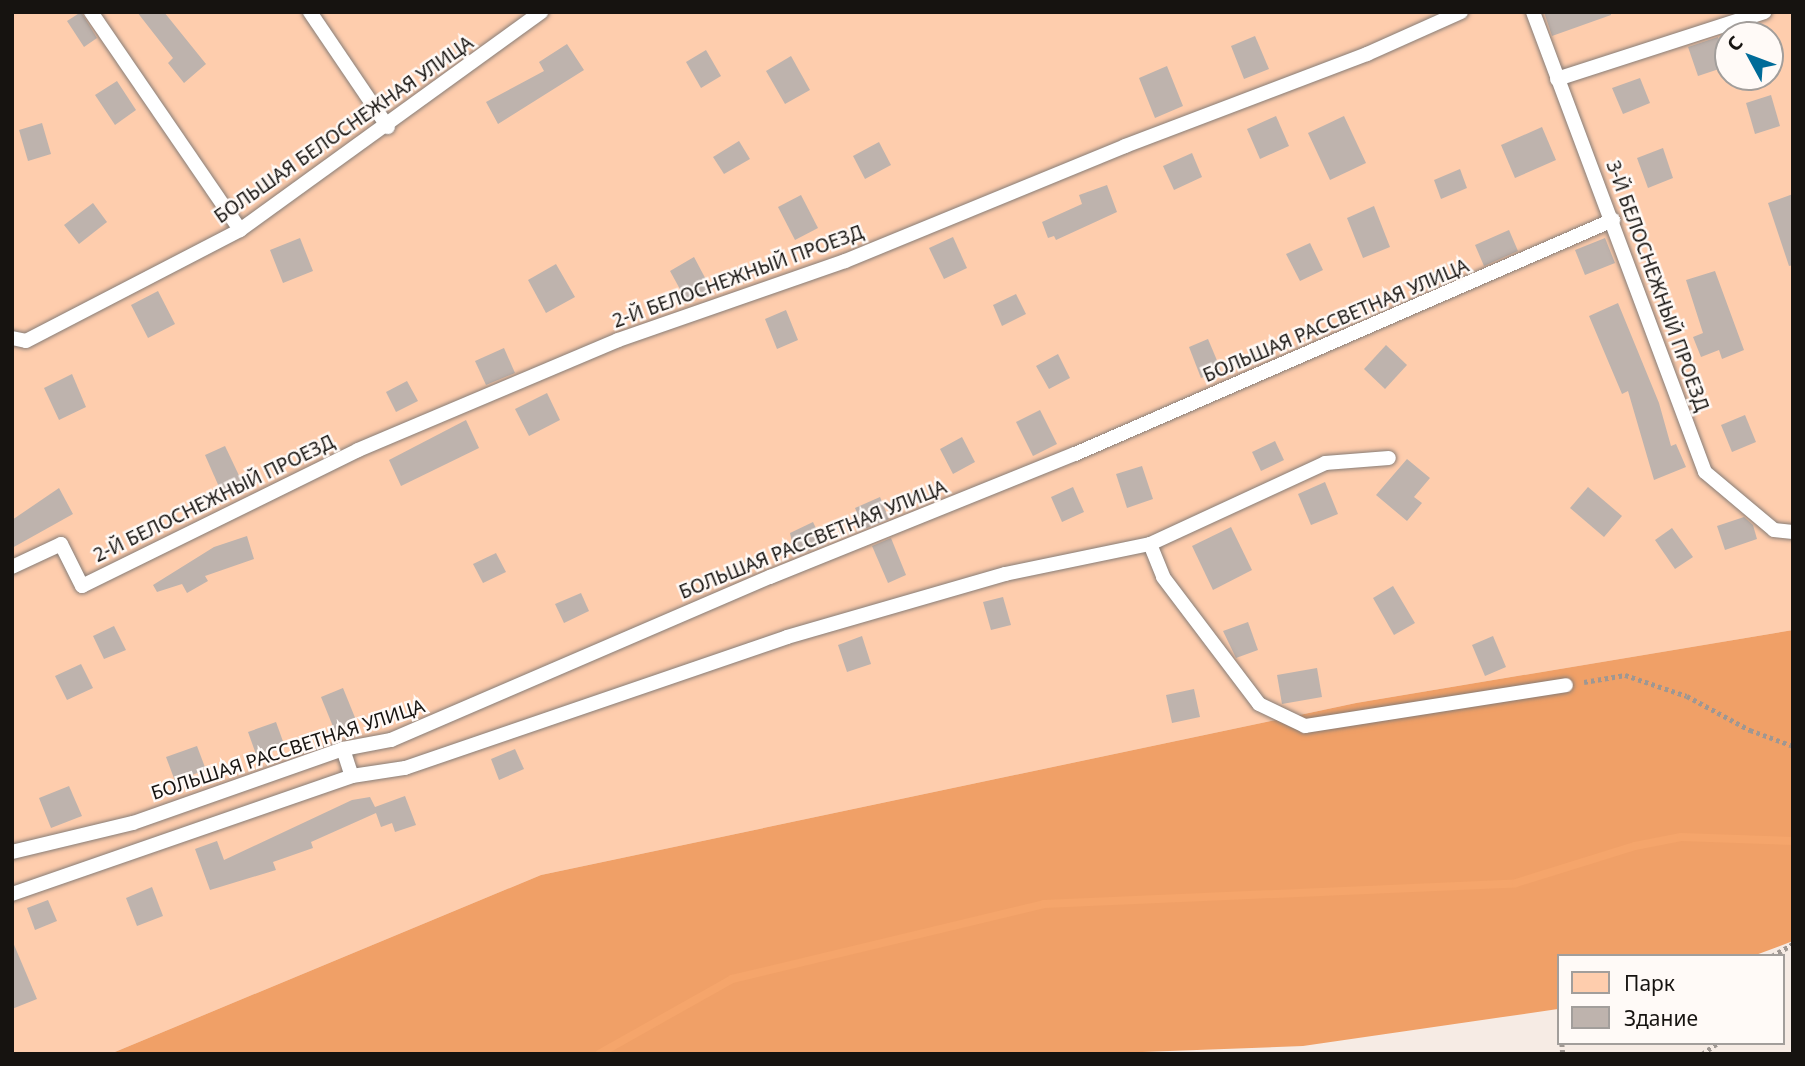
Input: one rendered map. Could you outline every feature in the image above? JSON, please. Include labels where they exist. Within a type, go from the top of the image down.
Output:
[{"type":"lane","points":[[91,12],[240,230]]},
{"type":"lane","points":[[310,12],[388,127]]},
{"type":"lane","name":"БОЛЬШАЯ БЕЛОСНЕЖНАЯ УЛИЦА","points":[[12,338],[26,341],[240,230],[388,127],[541,12]]},
{"type":"lane","name":"2-Й БЕЛОСНЕЖНЫЙ ПРОЕЗД","points":[[12,567],[61,544],[82,586],[358,450],[618,340],[845,261],[1125,146],[1367,54],[1461,12]]},
{"type":"lane","name":"3-Й БЕЛОСНЕЖНЫЙ ПРОЕЗД","points":[[1533,12],[1705,472],[1774,530],[1793,532]]},
{"type":"lane","points":[[1557,79],[1764,12]]},
{"type":"lane","name":"БОЛЬШАЯ РАССВЕТНАЯ УЛИЦА","points":[[12,852],[133,822],[343,749],[391,740],[770,577],[1075,454],[1613,220]]},
{"type":"lane","points":[[12,894],[352,776],[405,768],[787,637],[967,585],[1150,544],[1325,463],[1389,458]]},
{"type":"lane","points":[[1150,544],[1163,577],[1259,704],[1305,726],[1566,685]]},
{"type":"lane","points":[[343,749],[352,776]]},
{"type":"path","points":[[1566,685],[1625,675],[1687,696],[1750,730],[1793,746]]},
{"type":"path","points":[[1776,954],[1793,944]]},
{"type":"green space","points":[[12,12],[1793,12],[1793,630],[1356,703],[541,875],[110,1054],[12,1054]]},
{"type":"shaded area","points":[[1793,630],[1793,941],[1758,954],[1556,954],[1556,1009],[1303,1046],[1088,1054],[110,1054],[541,875],[1356,703]]},
{"type":"building","points":[[81,12],[97,38],[84,47],[67,21]]},
{"type":"building","points":[[137,12],[164,12],[206,64],[184,83],[168,63],[173,58]]},
{"type":"building","points":[[1544,12],[1611,12],[1611,15],[1552,36]]},
{"type":"building","points":[[1255,36],[1269,69],[1244,79],[1231,46]]},
{"type":"building","points":[[1714,38],[1714,71],[1698,76],[1688,47]]},
{"type":"building","points":[[567,44],[584,70],[498,124],[486,102],[544,71],[539,62]]},
{"type":"building","points":[[706,50],[721,76],[701,88],[686,62]]},
{"type":"building","points":[[791,56],[810,90],[785,104],[766,71]]},
{"type":"building","points":[[1167,66],[1183,106],[1155,118],[1139,78]]},
{"type":"building","points":[[1640,78],[1650,103],[1623,114],[1612,88]]},
{"type":"building","points":[[117,81],[136,110],[115,125],[95,95]]},
{"type":"building","points":[[1771,95],[1780,126],[1755,134],[1746,103]]},
{"type":"building","points":[[1276,116],[1289,146],[1260,159],[1247,129]]},
{"type":"building","points":[[1344,116],[1366,163],[1330,180],[1308,133]]},
{"type":"building","points":[[42,123],[51,154],[28,161],[19,130]]},
{"type":"building","points":[[1542,127],[1556,160],[1515,178],[1501,145]]},
{"type":"building","points":[[739,141],[750,159],[724,174],[713,157]]},
{"type":"building","points":[[879,142],[891,165],[865,179],[853,156]]},
{"type":"building","points":[[1663,148],[1673,178],[1648,188],[1637,158]]},
{"type":"building","points":[[1192,153],[1202,177],[1174,190],[1163,166]]},
{"type":"building","points":[[1460,169],[1467,188],[1441,199],[1434,180]]},
{"type":"building","points":[[1107,185],[1117,212],[1056,240],[1054,236],[1048,238],[1042,222],[1082,204],[1079,195]]},
{"type":"building","points":[[1793,194],[1793,265],[1789,266],[1768,203]]},
{"type":"building","points":[[801,195],[818,228],[795,240],[778,207]]},
{"type":"building","points":[[93,203],[107,222],[79,244],[64,225]]},
{"type":"building","points":[[1374,206],[1390,247],[1363,258],[1347,218]]},
{"type":"building","points":[[1509,230],[1518,251],[1484,266],[1475,245]]},
{"type":"building","points":[[953,237],[967,268],[944,279],[929,248]]},
{"type":"building","points":[[300,238],[313,271],[283,283],[270,250]]},
{"type":"building","points":[[1605,238],[1615,263],[1585,275],[1575,250]]},
{"type":"building","points":[[1310,243],[1323,270],[1300,281],[1286,254]]},
{"type":"building","points":[[694,257],[711,289],[687,302],[670,271]]},
{"type":"building","points":[[556,264],[575,297],[546,313],[528,280]]},
{"type":"building","points":[[1715,271],[1744,350],[1722,359],[1719,350],[1701,357],[1693,337],[1703,333],[1686,280]]},
{"type":"building","points":[[158,291],[175,324],[148,338],[131,305]]},
{"type":"building","points":[[1016,294],[1026,314],[1002,326],[993,305]]},
{"type":"building","points":[[1618,303],[1659,403],[1671,446],[1676,444],[1686,467],[1654,480],[1628,391],[1622,394],[1589,316]]},
{"type":"building","points":[[786,310],[798,340],[777,349],[765,319]]},
{"type":"building","points":[[1208,339],[1221,370],[1201,378],[1189,347]]},
{"type":"building","points":[[1386,345],[1407,365],[1385,389],[1364,369]]},
{"type":"building","points":[[504,348],[515,373],[486,385],[475,361]]},
{"type":"building","points":[[1058,354],[1070,378],[1049,389],[1036,366]]},
{"type":"building","points":[[72,374],[86,407],[59,420],[44,388]]},
{"type":"building","points":[[407,381],[418,401],[396,412],[386,392]]},
{"type":"building","points":[[547,393],[560,420],[529,436],[515,409]]},
{"type":"building","points":[[1040,410],[1057,444],[1033,456],[1016,422]]},
{"type":"building","points":[[1745,415],[1756,442],[1732,452],[1721,425]]},
{"type":"building","points":[[466,420],[479,448],[401,486],[389,460]]},
{"type":"building","points":[[962,437],[975,462],[953,474],[940,449]]},
{"type":"building","points":[[1275,441],[1284,460],[1261,471],[1252,452]]},
{"type":"building","points":[[225,446],[244,486],[223,496],[205,455]]},
{"type":"building","points":[[1407,459],[1430,478],[1414,497],[1422,503],[1407,521],[1376,495]]},
{"type":"building","points":[[1142,466],[1153,499],[1127,508],[1116,474]]},
{"type":"building","points":[[1325,482],[1338,514],[1311,525],[1298,494]]},
{"type":"building","points":[[1073,487],[1084,512],[1062,522],[1051,497]]},
{"type":"building","points":[[1588,487],[1622,516],[1604,537],[1570,508]]},
{"type":"building","points":[[59,488],[73,514],[12,548],[12,520]]},
{"type":"building","points":[[880,497],[889,519],[864,529],[855,508]]},
{"type":"building","points":[[1744,517],[1753,525],[1757,539],[1725,550],[1717,526]]},
{"type":"building","points":[[813,522],[824,545],[795,556],[790,533]]},
{"type":"building","points":[[1231,527],[1252,570],[1213,590],[1192,546]]},
{"type":"building","points":[[1672,528],[1693,557],[1675,569],[1655,540]]},
{"type":"building","points":[[247,536],[254,559],[205,576],[208,581],[187,593],[182,584],[157,592],[153,585],[214,547]]},
{"type":"building","points":[[891,538],[906,575],[888,583],[872,546]]},
{"type":"building","points":[[496,553],[506,572],[483,583],[473,564]]},
{"type":"building","points":[[1393,586],[1415,623],[1394,635],[1373,598]]},
{"type":"building","points":[[581,593],[589,611],[564,623],[555,604]]},
{"type":"building","points":[[1003,597],[1011,625],[991,630],[983,602]]},
{"type":"building","points":[[1248,622],[1258,650],[1236,658],[1223,631]]},
{"type":"building","points":[[114,626],[126,650],[104,659],[93,636]]},
{"type":"building","points":[[862,636],[871,664],[847,672],[838,645]]},
{"type":"building","points":[[1493,636],[1506,667],[1485,676],[1472,645]]},
{"type":"building","points":[[81,664],[93,688],[67,700],[55,676]]},
{"type":"building","points":[[1317,668],[1322,697],[1282,704],[1277,675]]},
{"type":"building","points":[[343,688],[358,725],[336,734],[321,697]]},
{"type":"building","points":[[1194,689],[1200,717],[1172,723],[1166,695]]},
{"type":"building","points":[[276,722],[285,747],[257,757],[248,732]]},
{"type":"building","points":[[197,746],[206,770],[175,781],[166,757]]},
{"type":"building","points":[[515,749],[524,769],[499,780],[491,759]]},
{"type":"building","points":[[69,786],[82,816],[51,828],[39,798]]},
{"type":"building","points":[[405,796],[416,825],[395,832],[392,823],[381,827],[376,813],[311,842],[313,848],[273,862],[276,870],[210,890],[195,849],[217,841],[224,860],[352,800],[370,797],[375,807]]},
{"type":"building","points":[[152,887],[163,916],[137,926],[126,898]]},
{"type":"building","points":[[48,900],[57,921],[35,930],[27,908]]},
{"type":"building","points":[[12,940],[37,999],[12,1009]]},
{"type":"waterway","points":[[599,1054],[732,979],[1044,904],[1516,883],[1635,846],[1681,837],[1793,841]]}]
